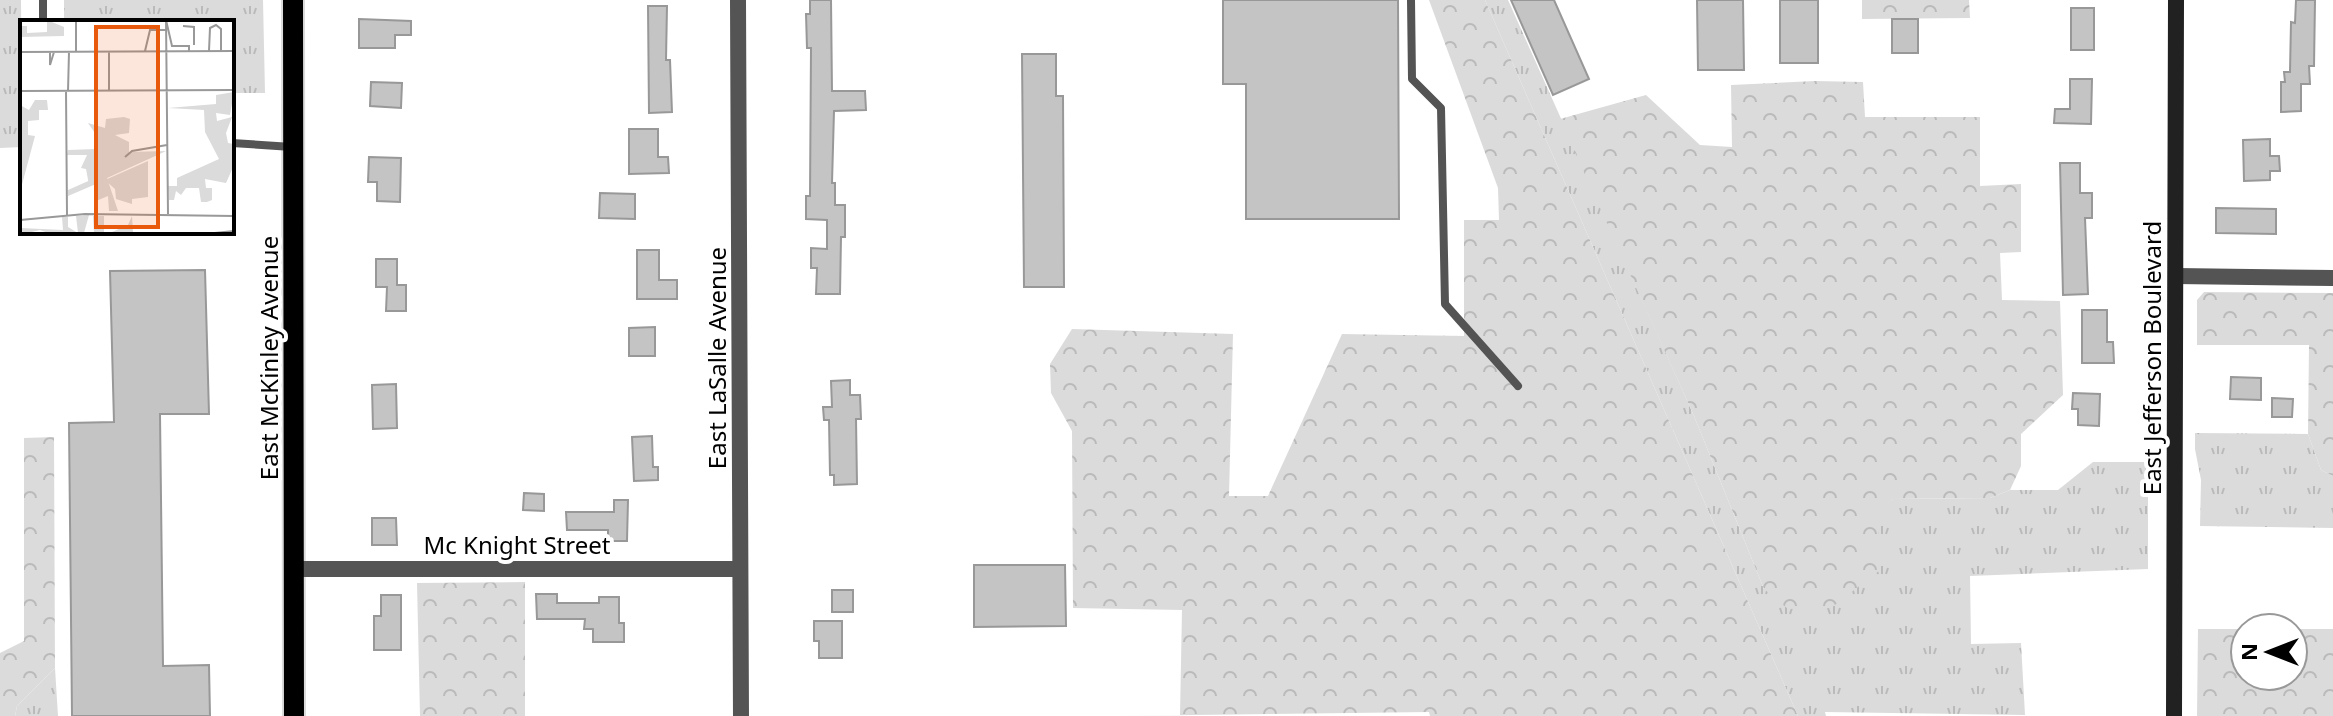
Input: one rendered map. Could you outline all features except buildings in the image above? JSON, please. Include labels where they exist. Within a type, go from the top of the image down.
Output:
[{"type":"main road","name":"East McKinley Avenue","points":[[293,0],[294,716]]},
{"type":"street","name":"East LaSalle Avenue","points":[[738,0],[741,716]]},
{"type":"street","name":"East Jefferson Boulevard","points":[[2174,716],[2176,0]]},
{"type":"street","points":[[2176,276],[2333,278]]},
{"type":"street","name":"Mc Knight Street","points":[[294,569],[740,569]]},
{"type":"lane","points":[[1411,0],[1412,79],[1441,108],[1445,304],[1518,386]]},
{"type":"lane","points":[[234,143],[293,147]]},
{"type":"green space","points":[[0,0],[21,0],[20,147],[0,148]]},
{"type":"green space","points":[[64,0],[263,0],[265,93],[234,93],[234,20],[64,20]]},
{"type":"green space","points":[[1429,0],[1485,0],[1798,716],[1430,716],[1429,712],[1115,716],[1180,715],[1182,610],[1073,608],[1072,431],[1051,393],[1050,364],[1072,329],[1233,334],[1229,496],[1268,496],[1342,334],[1464,336],[1464,220],[1499,220],[1498,188]]},
{"type":"green space","points":[[1485,0],[1508,0],[1694,416],[1764,589],[1893,499],[1990,498],[2010,490],[2058,490],[2093,462],[2148,462],[2148,569],[1970,576],[1971,644],[2021,643],[2025,715],[1825,712],[1826,716],[1798,716]]},
{"type":"green space","points":[[1862,0],[1969,0],[1970,18],[1862,19]]},
{"type":"green space","points":[[1863,82],[1865,117],[1980,117],[1980,186],[2021,184],[2021,252],[2000,253],[2002,300],[2060,301],[2063,395],[2021,434],[2021,466],[2010,490],[1990,498],[1893,499],[1878,511],[1880,570],[1831,608],[1788,609],[1764,589],[1694,416],[1560,119],[1646,95],[1700,145],[1732,147],[1731,85]]},
{"type":"green space","points":[[2204,292],[2333,293],[2333,476],[2321,470],[2308,434],[2309,345],[2197,345],[2197,300]]},
{"type":"green space","points":[[2195,433],[2308,434],[2321,470],[2333,476],[2333,528],[2200,526],[2201,480]]},
{"type":"green space","points":[[54,437],[55,668],[17,706],[15,716],[0,716],[0,653],[24,641],[24,438]]},
{"type":"green space","points":[[525,582],[525,716],[420,716],[417,583]]},
{"type":"green space","points":[[2198,629],[2229,629],[2229,692],[2309,692],[2309,629],[2333,629],[2333,716],[2197,716]]},
{"type":"green space","points":[[55,668],[58,716],[15,716],[17,706]]}]
